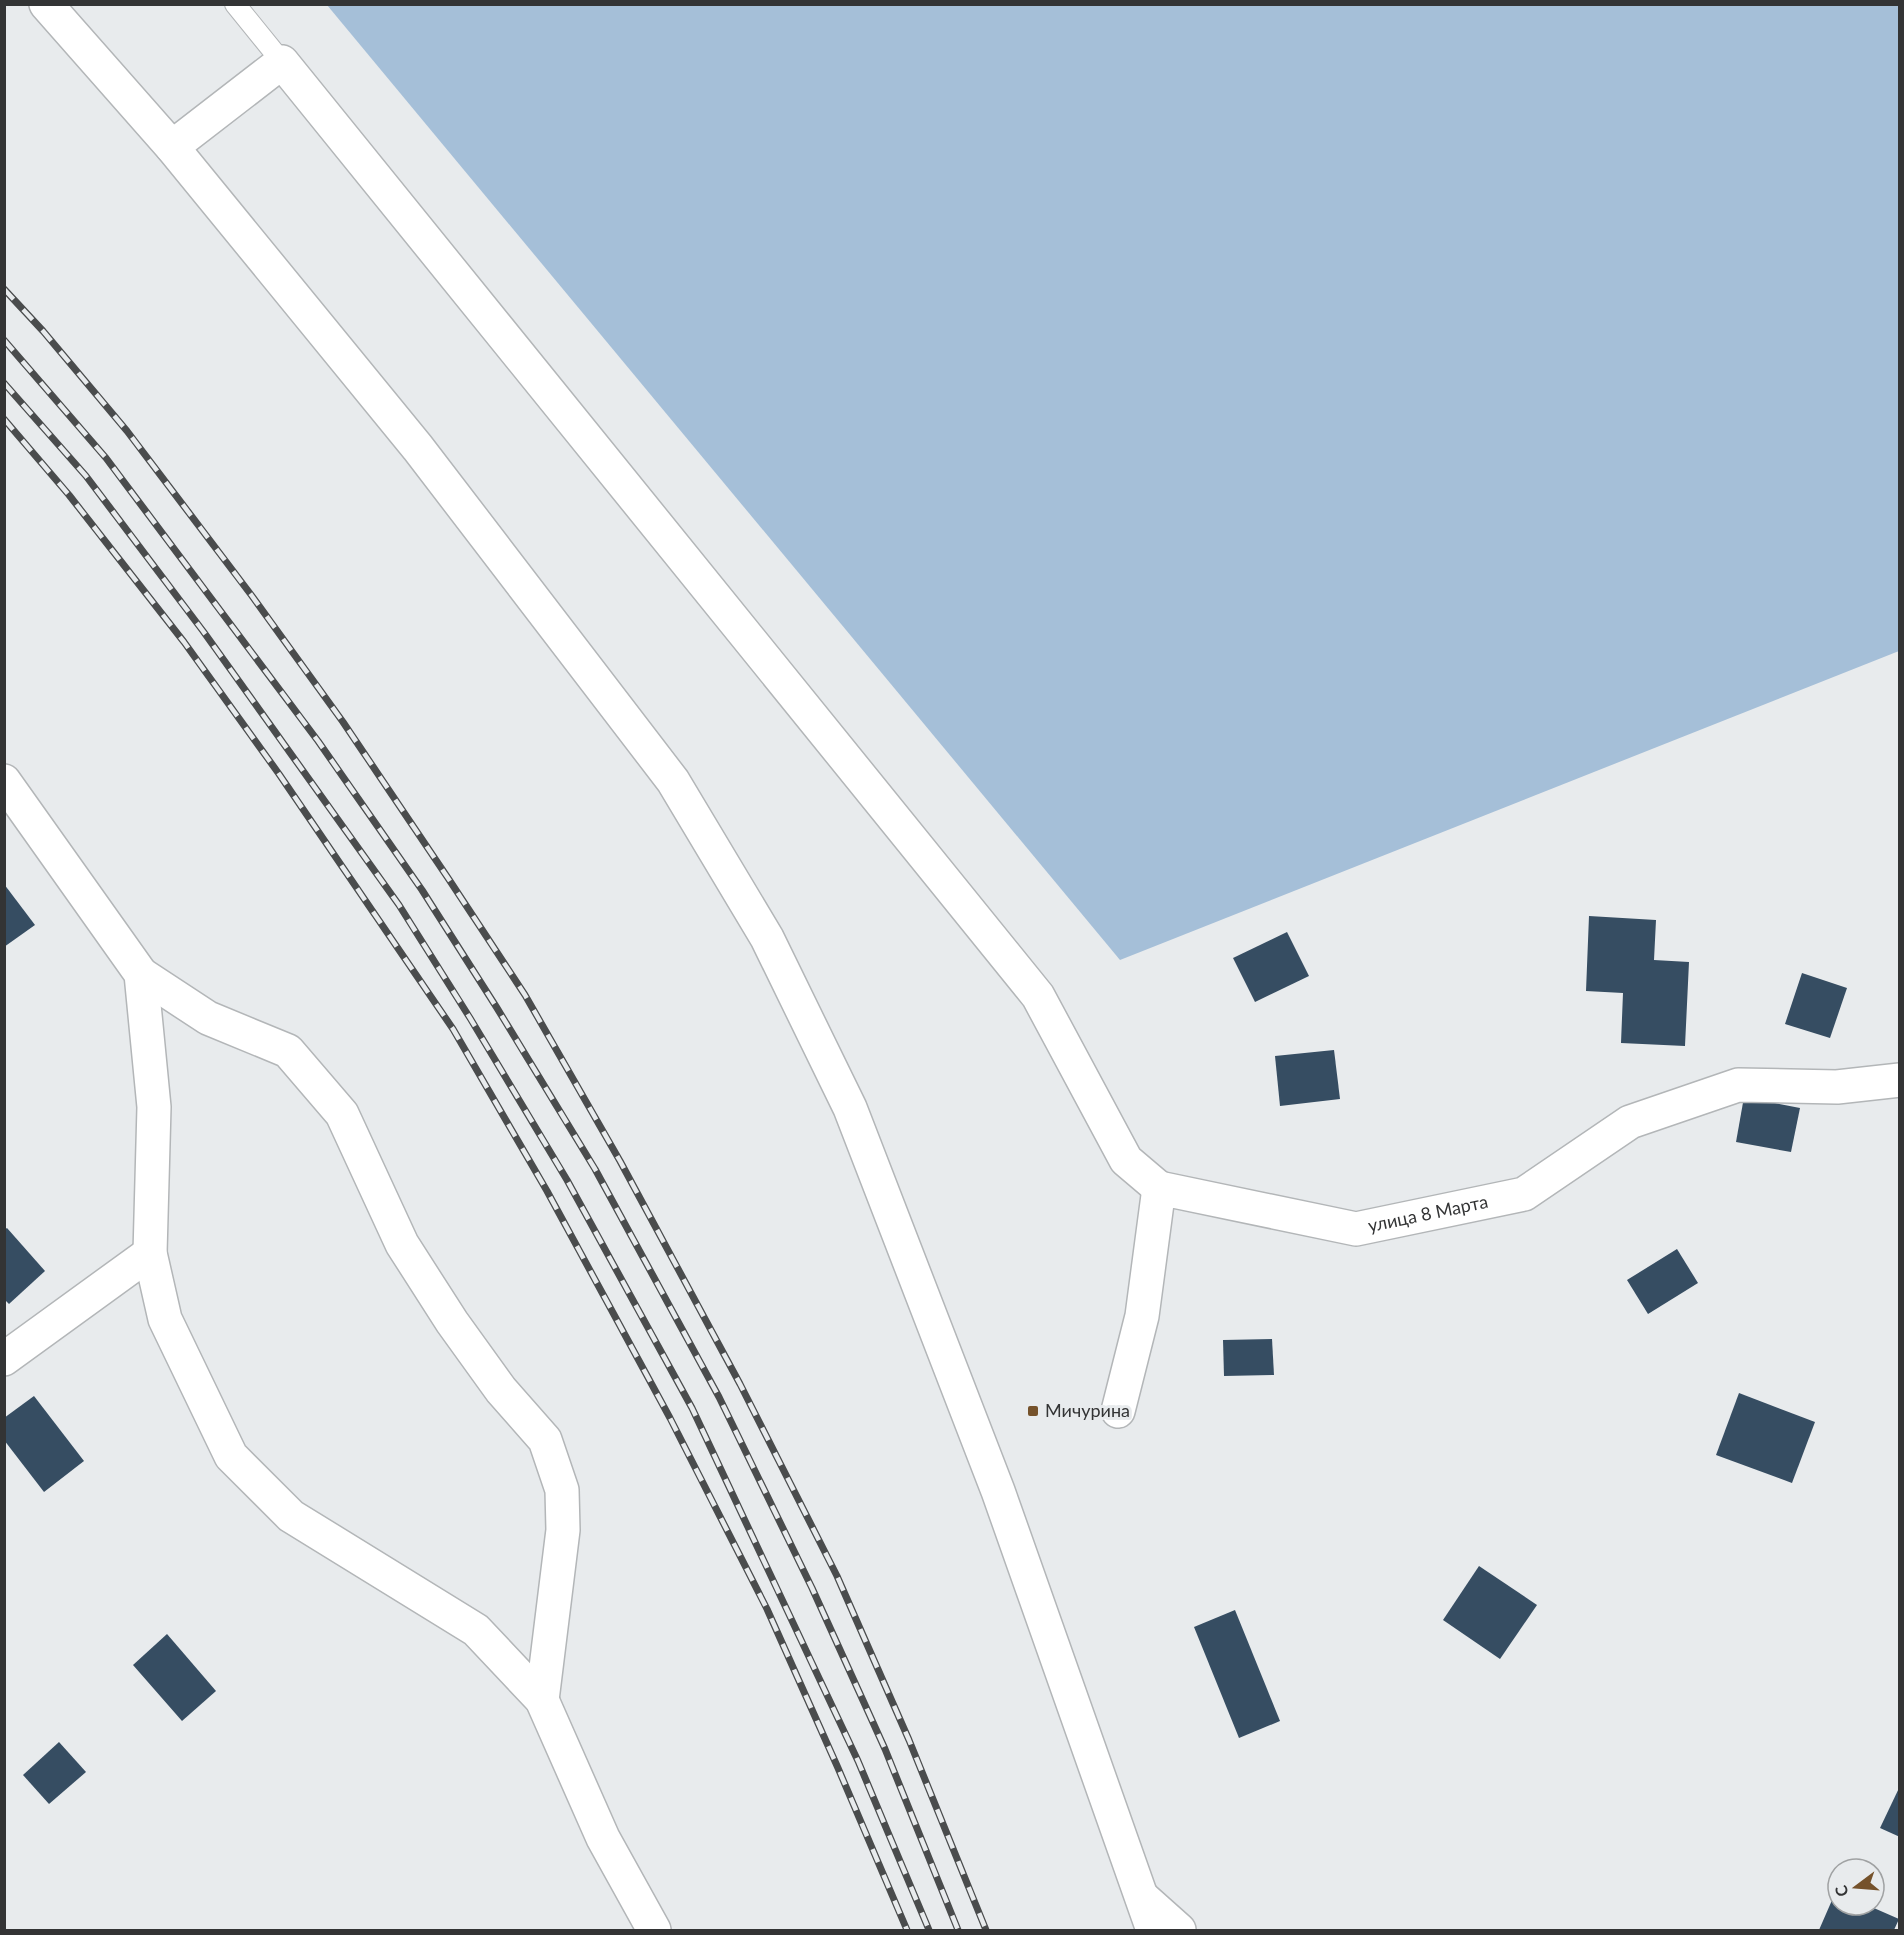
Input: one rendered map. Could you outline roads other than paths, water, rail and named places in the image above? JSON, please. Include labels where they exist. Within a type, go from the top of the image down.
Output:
[{"type":"street","points":[[46,4],[172,147],[418,448],[673,782],[767,938],[854,1119],[998,1491],[1153,1930]]},
{"type":"street","points":[[172,147],[282,62],[1038,996],[1126,1160],[1159,1188],[1142,1316],[1118,1411]]},
{"type":"street","points":[[4,781],[141,974],[208,1018],[288,1051],[342,1114],[402,1244],[452,1322],[501,1390],[545,1440],[562,1490],[563,1530],[542,1700]]},
{"type":"street","points":[[141,974],[154,1107],[150,1252],[165,1319],[231,1456],[291,1516],[476,1630],[542,1700],[603,1838],[654,1930]]},
{"type":"street","name":"улица 8 Марта","points":[[1159,1188],[1356,1229],[1524,1194],[1630,1122],[1738,1085],[1837,1087],[1899,1080]]},
{"type":"street","points":[[4,1359],[150,1252]]},
{"type":"street","points":[[1142,1897],[1179,1930]]},
{"type":"lane","points":[[235,4],[282,62]]},
{"type":"railway","points":[[4,289],[43,331],[127,431],[252,596],[343,722],[525,995],[620,1161],[740,1384],[837,1576],[909,1740],[986,1930]]},
{"type":"railway","points":[[4,340],[106,458],[318,741],[422,890],[595,1169],[719,1397],[812,1588],[885,1749],[958,1930]]},
{"type":"railway","points":[[4,383],[86,476],[203,631],[399,905],[567,1180],[692,1408],[858,1761],[929,1930]]},
{"type":"railway","points":[[4,419],[69,495],[184,642],[279,774],[453,1029],[547,1191],[670,1418],[767,1609],[907,1930]]},
{"type":"place","name":"Мичурина","points":[[1033,1411]]}]
